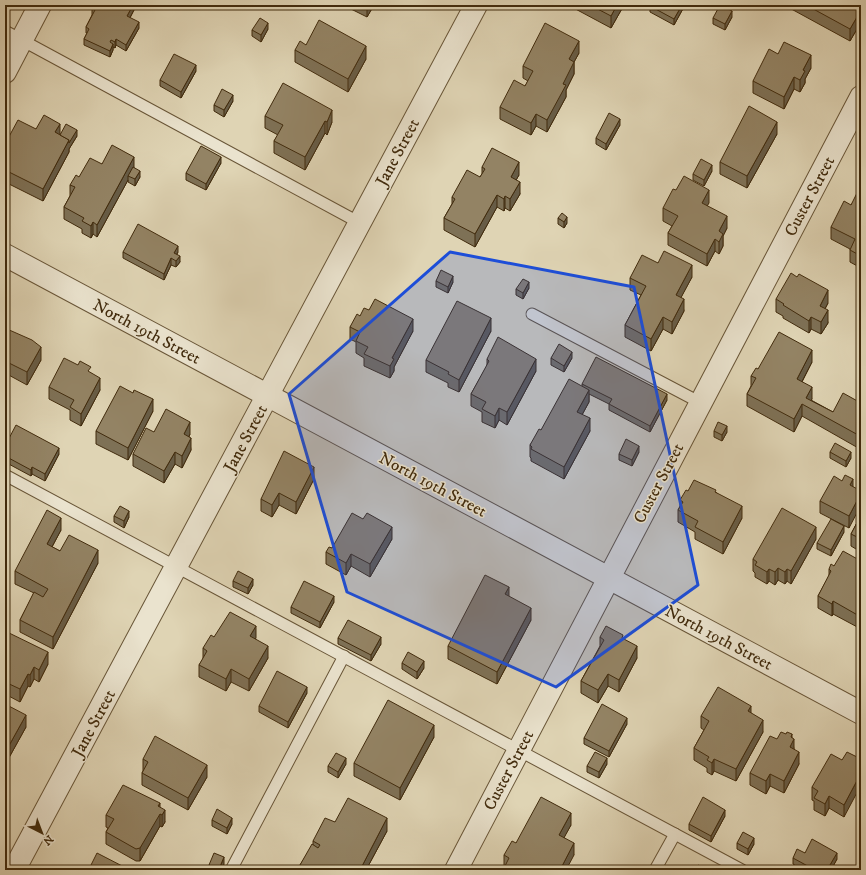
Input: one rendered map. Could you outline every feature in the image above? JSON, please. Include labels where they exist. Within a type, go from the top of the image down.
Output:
[{"type":"street","points":[[5,72],[14,35],[40,5]]},
{"type":"street","name":"Jane Street","points":[[14,870],[476,5]]},
{"type":"street","name":"Custer Street","points":[[456,870],[861,97]]},
{"type":"street","name":"North 19th Street","points":[[5,255],[861,713]]},
{"type":"lane","points":[[14,35],[360,222]]},
{"type":"lane","points":[[532,314],[701,403]]},
{"type":"lane","points":[[5,476],[742,870]]},
{"type":"lane","points":[[231,870],[344,656]]},
{"type":"lane","points":[[655,870],[675,834]]},
{"type":"highlighted area","points":[[450,252],[634,287],[698,585],[556,687],[347,592],[289,394]]},
{"type":"building","points":[[94,5],[133,5],[127,16],[139,22],[126,45],[116,39],[115,42],[111,40],[110,42],[113,44],[110,51],[84,39],[89,29],[86,27],[95,10],[92,9]]},
{"type":"building","points":[[590,5],[617,5],[611,16]]},
{"type":"building","points":[[682,5],[674,19],[650,6]]},
{"type":"building","points":[[720,5],[732,11],[725,24],[713,18]]},
{"type":"building","points":[[806,5],[861,5],[861,10],[850,29]]},
{"type":"building","points":[[260,18],[268,23],[261,35],[252,30]]},
{"type":"building","points":[[319,20],[366,46],[348,79],[295,50],[300,41],[306,45]]},
{"type":"building","points":[[545,23],[579,41],[569,59],[574,62],[563,84],[566,85],[547,120],[536,114],[531,123],[500,107],[514,80],[525,86],[533,71],[523,66]]},
{"type":"building","points":[[784,42],[811,55],[803,70],[805,71],[800,80],[794,77],[784,97],[753,81],[769,49],[778,54]]},
{"type":"building","points":[[174,54],[196,65],[181,92],[160,80]]},
{"type":"building","points":[[283,83],[332,110],[327,122],[325,121],[305,157],[274,141],[283,125],[265,116]]},
{"type":"building","points":[[222,89],[233,95],[224,110],[214,105]]},
{"type":"building","points":[[749,106],[777,122],[747,176],[720,162]]},
{"type":"building","points":[[609,113],[620,119],[606,144],[596,138]]},
{"type":"building","points":[[44,115],[60,124],[55,132],[69,140],[43,189],[5,170],[5,144],[18,120],[36,129]]},
{"type":"building","points":[[66,124],[77,130],[69,143],[69,140],[60,135]]},
{"type":"building","points":[[112,145],[134,157],[97,225],[93,222],[91,226],[82,221],[84,218],[64,207],[75,187],[70,185],[76,175],[79,177],[90,158],[102,164]]},
{"type":"building","points":[[201,146],[221,157],[206,184],[186,173]]},
{"type":"building","points":[[492,148],[519,162],[511,177],[520,182],[510,199],[505,196],[504,199],[497,195],[475,234],[444,218],[455,199],[452,197],[467,170],[480,177],[485,169],[482,167]]},
{"type":"building","points":[[701,159],[712,165],[704,180],[693,174]]},
{"type":"building","points":[[133,167],[140,171],[135,179],[128,176]]},
{"type":"building","points":[[684,176],[709,190],[702,203],[727,216],[719,231],[723,234],[719,242],[715,239],[707,254],[668,233],[678,216],[663,208],[673,189],[676,190]]},
{"type":"building","points":[[858,191],[861,192],[861,256],[850,250],[855,239],[831,227],[844,201],[851,205]]},
{"type":"building","points":[[562,213],[567,217],[564,222],[558,218]]},
{"type":"building","points":[[138,224],[178,246],[174,253],[180,256],[176,261],[171,258],[164,274],[123,252]]},
{"type":"building","points":[[664,251],[692,265],[676,295],[684,299],[672,322],[663,317],[651,339],[625,325],[646,286],[630,278],[642,255],[658,263]]},
{"type":"building","points":[[441,270],[453,276],[448,287],[436,281]]},
{"type":"building","points":[[791,273],[797,277],[799,274],[828,290],[820,306],[828,310],[821,322],[811,317],[809,321],[776,299]]},
{"type":"building","points":[[523,279],[529,282],[523,293],[516,289]]},
{"type":"building","points":[[375,299],[413,319],[392,358],[394,359],[390,366],[364,354],[368,347],[356,341],[360,332],[350,327],[357,314],[360,316],[364,308],[369,310]]},
{"type":"building","points":[[457,301],[491,318],[459,380],[448,374],[449,372],[426,360]]},
{"type":"building","points":[[7,329],[32,340],[41,347],[27,372],[5,361],[5,349],[7,345],[5,343],[5,332]]},
{"type":"building","points":[[779,332],[812,350],[797,379],[812,387],[806,398],[833,412],[843,393],[861,403],[860,436],[802,404],[794,419],[747,394],[756,378],[751,376],[756,368],[758,369]]},
{"type":"building","points":[[498,337],[536,359],[507,412],[499,408],[495,416],[482,409],[486,402],[471,394],[489,361],[487,359]]},
{"type":"building","points":[[559,344],[572,352],[564,366],[551,358]]},
{"type":"building","points":[[596,357],[667,394],[650,426],[609,404],[612,399],[582,384]]},
{"type":"building","points":[[64,358],[78,365],[80,361],[91,367],[88,371],[100,378],[81,414],[70,407],[74,400],[49,387]]},
{"type":"building","points":[[569,379],[589,390],[577,412],[590,418],[564,467],[531,449],[532,447],[530,445],[539,429],[541,430]]},
{"type":"building","points":[[120,386],[133,393],[134,390],[153,399],[128,448],[96,431]]},
{"type":"building","points":[[166,409],[190,422],[184,434],[191,438],[182,456],[175,452],[164,471],[133,454],[146,428],[154,432]]},
{"type":"building","points":[[718,422],[727,426],[722,435],[714,431]]},
{"type":"building","points":[[16,425],[59,448],[45,474],[32,467],[31,470],[5,456],[5,446]]},
{"type":"building","points":[[626,439],[639,446],[632,460],[619,454]]},
{"type":"building","points":[[835,443],[851,452],[846,461],[830,452]]},
{"type":"building","points":[[284,451],[314,467],[296,502],[279,493],[272,505],[261,499]]},
{"type":"building","points":[[845,475],[853,479],[850,485],[861,491],[849,516],[820,501],[834,476],[842,481]]},
{"type":"building","points":[[694,480],[716,490],[715,492],[742,506],[723,542],[695,527],[698,521],[678,510],[683,502],[680,500],[686,490],[688,491]]},
{"type":"building","points":[[120,506],[129,511],[124,521],[114,516]]},
{"type":"building","points":[[782,508],[816,527],[791,571],[787,569],[785,572],[778,568],[775,572],[769,569],[767,572],[755,565],[757,562],[753,559]]},
{"type":"building","points":[[47,510],[61,518],[47,544],[60,551],[69,535],[98,550],[53,637],[20,620],[34,592],[43,597],[48,589],[15,571]]},
{"type":"building","points":[[352,513],[363,519],[367,513],[392,527],[370,564],[351,554],[346,563],[326,552],[329,547],[332,548]]},
{"type":"building","points":[[861,515],[861,539],[851,534]]},
{"type":"building","points":[[831,519],[844,526],[831,550],[817,543]]},
{"type":"building","points":[[843,551],[861,561],[861,617],[833,601],[832,604],[818,596],[831,571],[829,569],[831,564],[834,566]]},
{"type":"building","points":[[238,571],[253,579],[248,588],[233,581]]},
{"type":"building","points":[[485,575],[509,587],[505,594],[531,608],[497,672],[448,646]]},
{"type":"building","points":[[304,581],[334,596],[320,622],[291,607]]},
{"type":"building","points":[[230,612],[256,626],[250,636],[268,646],[249,679],[231,669],[226,679],[199,665],[207,651],[203,648],[211,635],[214,637]]},
{"type":"building","points":[[348,620],[381,637],[371,655],[338,638]]},
{"type":"building","points":[[606,626],[623,635],[622,638],[637,646],[619,680],[608,674],[598,690],[581,681],[604,640],[600,637]]},
{"type":"building","points":[[5,631],[48,652],[39,670],[34,667],[30,675],[28,674],[20,689],[5,682]]},
{"type":"building","points":[[408,652],[424,661],[417,672],[402,663]]},
{"type":"building","points":[[277,671],[307,687],[288,722],[259,706]]},
{"type":"building","points":[[718,687],[751,706],[748,711],[763,720],[736,769],[714,759],[712,763],[707,760],[709,757],[694,748],[709,721],[701,716]]},
{"type":"building","points":[[388,700],[434,725],[400,788],[354,763]]},
{"type":"building","points":[[5,704],[26,715],[6,751],[5,750]]},
{"type":"building","points":[[602,704],[627,718],[609,751],[584,738]]},
{"type":"building","points":[[781,732],[792,734],[791,737],[794,739],[790,747],[799,752],[784,781],[770,774],[766,781],[750,773],[770,736],[777,739]]},
{"type":"building","points":[[155,736],[207,765],[188,798],[142,773],[148,762],[143,759]]},
{"type":"building","points":[[595,752],[607,758],[599,772],[587,766]]},
{"type":"building","points":[[847,752],[861,759],[861,773],[844,805],[829,796],[825,804],[814,798],[818,791],[812,787],[831,754],[842,760]]},
{"type":"building","points":[[336,753],[346,758],[338,772],[328,766]]},
{"type":"building","points":[[123,785],[160,803],[158,806],[165,810],[162,815],[160,814],[140,848],[136,849],[106,832],[114,819],[106,815]]},
{"type":"building","points":[[541,797],[571,813],[559,835],[574,843],[560,870],[503,870],[509,858],[504,855],[512,841],[516,843]]},
{"type":"building","points":[[703,797],[725,810],[711,836],[689,824]]},
{"type":"building","points":[[348,798],[387,818],[360,870],[306,870],[300,865],[312,844],[318,848],[320,845],[313,841],[325,818],[335,822]]},
{"type":"building","points":[[217,809],[232,818],[227,828],[212,820]]},
{"type":"building","points":[[743,832],[754,838],[748,849],[737,843]]},
{"type":"building","points":[[812,839],[837,853],[827,870],[815,870],[793,858],[797,849],[805,853]]},
{"type":"building","points":[[97,853],[128,869],[86,870],[90,867]]},
{"type":"building","points":[[214,853],[224,857],[219,869],[209,865]]},
{"type":"building","points":[[698,865],[708,870],[695,870]]},
{"type":"building","points":[[297,867],[303,870],[295,870]]},
{"type":"building","points":[[606,867],[611,870],[604,870]]}]
